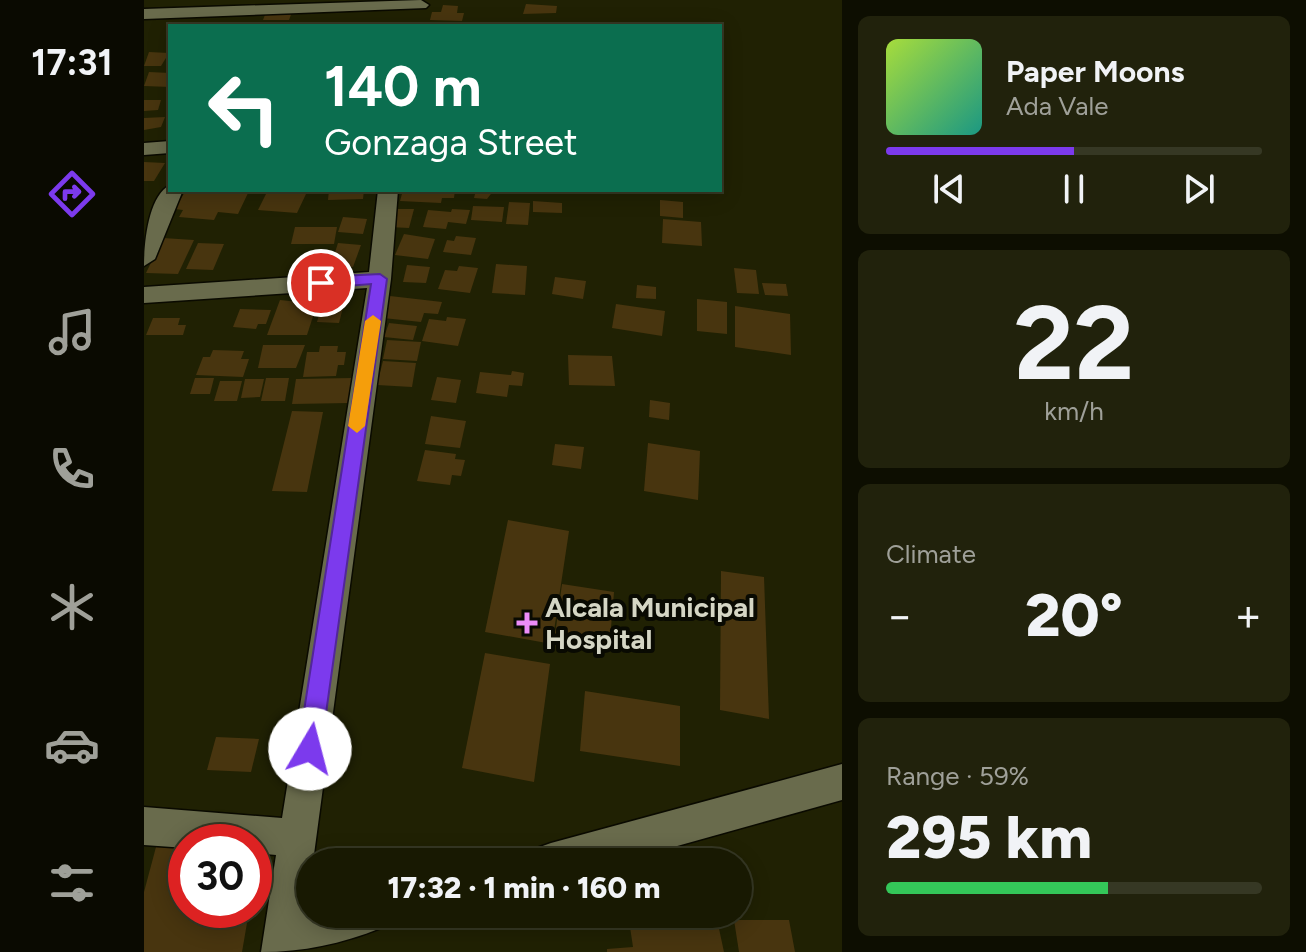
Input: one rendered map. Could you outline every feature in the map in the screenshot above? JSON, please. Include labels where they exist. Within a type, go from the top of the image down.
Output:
[{"type":"street","points":[[144,14],[421,2],[416,24]]},
{"type":"street","points":[[144,149],[168,147]]},
{"type":"street","points":[[144,259],[172,192]]},
{"type":"street","points":[[329,928],[282,945],[380,279],[388,192]]},
{"type":"street","points":[[144,295],[380,279]]},
{"type":"street","points":[[602,848],[842,782]]},
{"type":"street","points":[[144,826],[297,838]]},
{"type":"building","points":[[526,4],[557,6],[556,13],[523,14]]},
{"type":"building","points":[[443,5],[458,6],[457,13],[464,13],[462,21],[430,20],[432,12],[441,12]]},
{"type":"building","points":[[266,12],[292,12],[289,20],[263,20]]},
{"type":"building","points":[[149,52],[168,53],[161,66],[144,66]]},
{"type":"building","points":[[149,72],[168,73],[168,87],[144,86]]},
{"type":"building","points":[[144,100],[161,100],[158,110],[144,111]]},
{"type":"building","points":[[165,117],[161,127],[144,130],[144,118]]},
{"type":"building","points":[[144,162],[165,163],[154,181],[144,181]]},
{"type":"building","points":[[185,192],[249,192],[238,214],[218,212],[214,220],[179,217],[183,210],[175,209]]},
{"type":"building","points":[[267,192],[314,192],[306,194],[297,213],[258,210]]},
{"type":"building","points":[[329,192],[364,192],[363,199],[328,200]]},
{"type":"building","points":[[402,192],[455,192],[454,198],[442,198],[441,203],[400,201]]},
{"type":"building","points":[[492,192],[487,199],[474,198],[475,194],[465,193]]},
{"type":"building","points":[[660,200],[683,202],[683,218],[660,216]]},
{"type":"building","points":[[533,201],[562,203],[562,213],[533,212]]},
{"type":"building","points":[[509,202],[530,203],[528,225],[506,224]]},
{"type":"building","points":[[473,206],[504,207],[502,222],[471,220]]},
{"type":"building","points":[[393,209],[414,209],[409,228],[389,227]]},
{"type":"building","points":[[452,209],[470,210],[466,224],[448,222],[446,229],[423,227],[428,210],[451,212]]},
{"type":"building","points":[[343,217],[367,219],[363,234],[338,232]]},
{"type":"building","points":[[663,219],[701,222],[702,246],[662,243]]},
{"type":"building","points":[[295,227],[337,227],[334,244],[291,244]]},
{"type":"building","points":[[404,234],[435,239],[428,259],[395,255]]},
{"type":"building","points":[[456,236],[476,238],[471,255],[443,252],[447,240],[454,241]]},
{"type":"building","points":[[163,238],[194,240],[178,274],[146,273]]},
{"type":"building","points":[[198,243],[224,244],[213,270],[186,269]]},
{"type":"building","points":[[338,243],[361,245],[353,267],[331,265]]},
{"type":"building","points":[[496,264],[527,266],[525,295],[492,293]]},
{"type":"building","points":[[407,265],[430,267],[426,283],[403,282]]},
{"type":"building","points":[[459,266],[478,268],[470,293],[438,289],[445,270],[457,271]]},
{"type":"building","points":[[734,268],[756,270],[759,294],[737,293]]},
{"type":"building","points":[[555,277],[586,281],[583,299],[552,294]]},
{"type":"building","points":[[762,283],[786,284],[788,296],[765,295]]},
{"type":"building","points":[[637,285],[656,287],[656,299],[636,298]]},
{"type":"building","points":[[324,296],[346,296],[339,323],[317,322]]},
{"type":"building","points":[[390,296],[442,302],[438,314],[424,313],[421,322],[383,318]]},
{"type":"building","points":[[697,299],[727,302],[727,334],[697,331]]},
{"type":"building","points":[[280,300],[317,304],[307,335],[267,335]]},
{"type":"building","points":[[616,304],[665,311],[662,336],[612,328]]},
{"type":"building","points":[[735,306],[790,314],[791,355],[735,347]]},
{"type":"building","points":[[240,309],[271,310],[266,324],[258,324],[256,329],[233,327]]},
{"type":"building","points":[[447,317],[466,319],[458,346],[422,341],[429,319],[446,321]]},
{"type":"building","points":[[153,318],[180,318],[178,325],[186,325],[183,335],[146,335]]},
{"type":"building","points":[[389,323],[417,326],[413,340],[384,337]]},
{"type":"building","points":[[387,340],[421,342],[417,361],[383,359]]},
{"type":"building","points":[[263,345],[305,345],[296,368],[258,368]]},
{"type":"building","points":[[320,346],[338,346],[337,352],[346,352],[344,365],[338,365],[336,376],[303,377],[307,352],[319,352]]},
{"type":"building","points":[[213,350],[244,351],[241,359],[249,359],[243,377],[196,375],[203,357],[210,357]]},
{"type":"building","points":[[568,355],[612,356],[615,386],[569,385]]},
{"type":"building","points":[[383,361],[416,363],[412,387],[377,385]]},
{"type":"building","points":[[512,371],[524,373],[522,386],[509,385],[507,397],[476,393],[480,372],[511,375]]},
{"type":"building","points":[[437,377],[461,380],[456,403],[431,400]]},
{"type":"building","points":[[195,378],[214,378],[210,394],[190,394]]},
{"type":"building","points":[[266,378],[289,378],[285,401],[261,401]]},
{"type":"building","points":[[352,378],[349,403],[292,404],[296,379]]},
{"type":"building","points":[[245,379],[264,379],[260,397],[241,398]]},
{"type":"building","points":[[220,381],[242,381],[237,401],[214,401]]},
{"type":"building","points":[[650,400],[670,403],[669,420],[649,417]]},
{"type":"building","points":[[292,411],[323,412],[307,492],[272,491]]},
{"type":"building","points":[[431,416],[466,421],[460,448],[425,444]]},
{"type":"building","points":[[648,443],[700,451],[698,500],[644,491]]},
{"type":"building","points":[[555,444],[584,447],[581,469],[552,465]]},
{"type":"building","points":[[425,450],[456,454],[455,459],[465,460],[461,476],[452,475],[450,485],[417,481]]},
{"type":"building","points":[[508,520],[569,531],[552,644],[485,632]]},
{"type":"building","points":[[721,571],[764,577],[769,719],[720,710]]},
{"type":"building","points":[[562,584],[614,592],[609,651],[554,642]]},
{"type":"building","points":[[485,653],[550,664],[534,782],[462,768]]},
{"type":"building","points":[[585,691],[680,706],[680,766],[580,751]]},
{"type":"building","points":[[216,737],[259,739],[251,772],[207,770]]},
{"type":"building","points":[[156,847],[168,847],[168,928],[246,928],[242,952],[144,952],[144,892]]},
{"type":"building","points":[[752,920],[789,920],[795,952],[739,952],[735,928],[752,928]]},
{"type":"building","points":[[630,928],[719,928],[724,952],[607,952],[607,949],[633,947]]},
{"type":"slow traffic","points":[[357,426],[373,321]]},
{"type":"place","name":"Alcala Municipal Hospital","points":[[527,623]]},
{"type":"route","points":[[310,749],[380,279],[321,283]]}]
